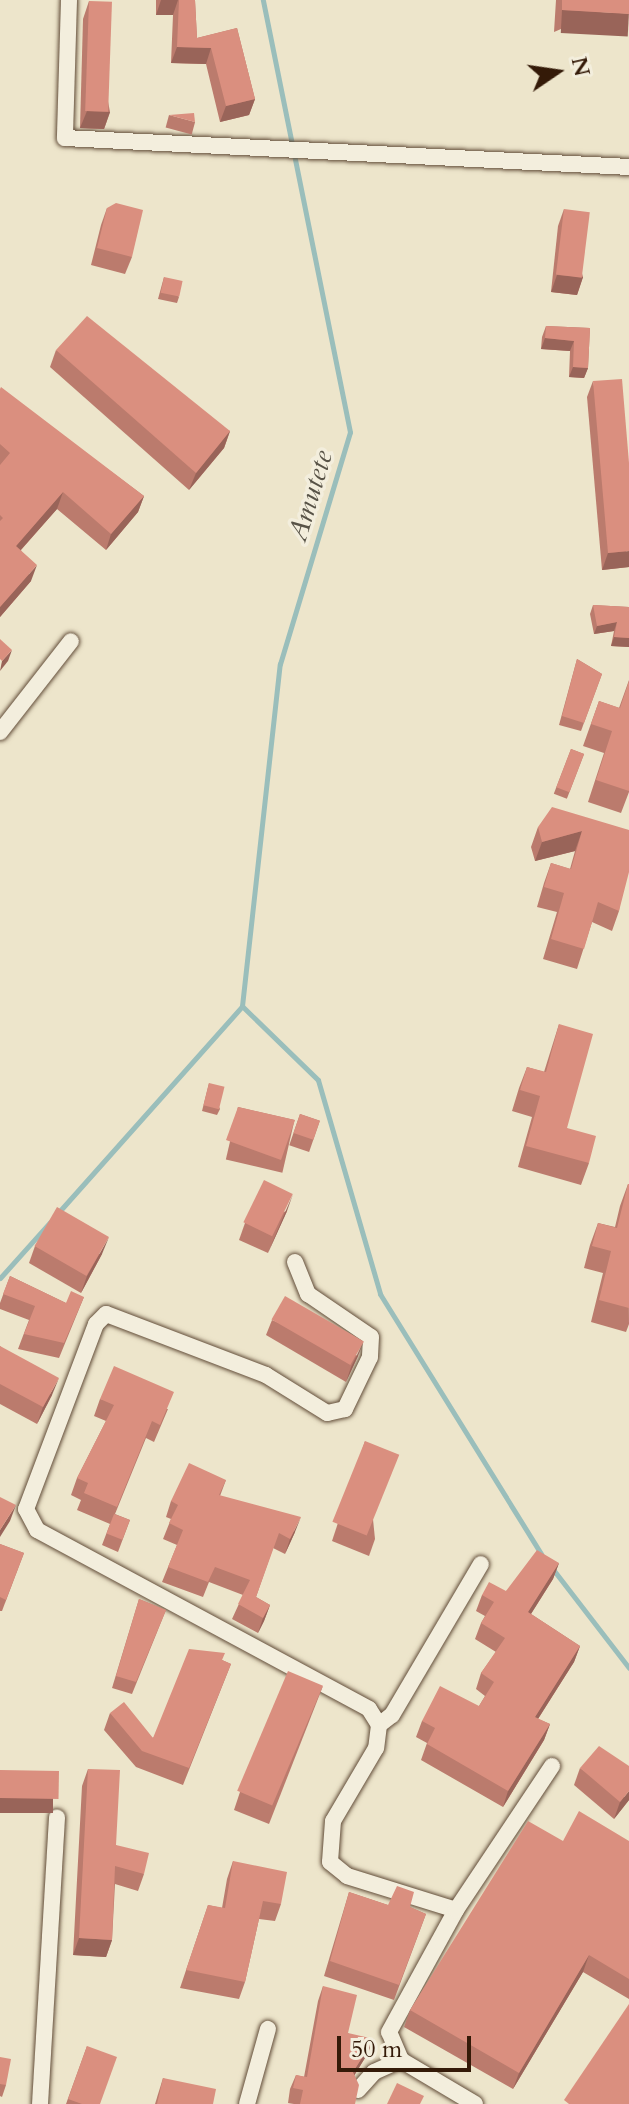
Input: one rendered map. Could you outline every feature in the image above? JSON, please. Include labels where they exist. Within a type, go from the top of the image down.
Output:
[{"type":"street","points":[[69,0],[65,138],[629,167]]},
{"type":"street","points":[[0,732],[71,641]]},
{"type":"street","points":[[295,1262],[308,1294],[371,1337],[370,1357],[345,1409],[327,1413],[266,1375],[106,1314],[61,1409],[26,1509],[37,1530],[363,1705],[379,1725]]},
{"type":"street","points":[[456,1910],[347,1876],[330,1862],[333,1821],[376,1748],[379,1725],[396,1710],[481,1564]]},
{"type":"street","points":[[475,2104],[401,2060],[389,2032],[456,1910],[552,1766]]},
{"type":"street","points":[[40,2104],[57,1818]]},
{"type":"street","points":[[247,2104],[268,2029]]},
{"type":"street","points":[[358,2090],[374,2072],[401,2060]]},
{"type":"building","points":[[179,0],[195,0],[197,38],[237,28],[255,99],[226,106],[211,48],[177,47]]},
{"type":"building","points":[[562,0],[629,0],[629,14],[562,10]]},
{"type":"building","points":[[89,1],[112,2],[108,112],[85,111]]},
{"type":"building","points":[[194,113],[195,122],[169,115]]},
{"type":"building","points":[[116,203],[143,210],[132,257],[97,248],[107,208]]},
{"type":"building","points":[[564,209],[590,212],[582,278],[556,275]]},
{"type":"building","points":[[164,277],[183,281],[179,297],[161,293]]},
{"type":"building","points":[[87,316],[230,431],[196,473],[56,350]]},
{"type":"building","points":[[546,326],[590,328],[588,368],[573,367],[574,341],[545,338]]},
{"type":"building","points":[[622,379],[629,463],[629,551],[608,553],[593,381]]},
{"type":"building","points":[[1,387],[144,496],[111,534],[63,492],[16,546],[37,565],[0,607],[0,521],[3,518],[0,515],[0,465],[10,453],[0,444]]},
{"type":"building","points":[[593,605],[629,607],[629,638],[614,637],[617,622],[597,626]]},
{"type":"building","points":[[0,639],[12,650],[2,661],[0,659]]},
{"type":"building","points":[[577,659],[602,674],[584,723],[562,716]]},
{"type":"building","points":[[629,681],[629,791],[596,780],[612,731],[591,724],[599,701],[620,708]]},
{"type":"building","points":[[571,749],[584,754],[569,792],[556,787]]},
{"type":"building","points":[[552,807],[629,830],[629,872],[619,911],[598,902],[584,949],[551,939],[564,893],[544,887],[551,863],[571,869],[582,831],[542,842],[538,827]]},
{"type":"building","points":[[559,1024],[593,1034],[567,1128],[596,1136],[589,1163],[526,1146],[540,1096],[520,1090],[527,1067],[546,1072]]},
{"type":"building","points":[[209,1083],[225,1087],[219,1109],[203,1105]]},
{"type":"building","points":[[238,1107],[295,1120],[281,1160],[226,1140]]},
{"type":"building","points":[[300,1114],[320,1121],[313,1140],[293,1133]]},
{"type":"building","points":[[264,1180],[293,1194],[272,1236],[243,1222]]},
{"type":"building","points":[[628,1184],[629,1308],[599,1300],[611,1251],[592,1246],[598,1223],[617,1228]]},
{"type":"building","points":[[57,1207],[109,1237],[86,1276],[34,1246]]},
{"type":"building","points":[[10,1276],[66,1303],[71,1291],[84,1297],[64,1343],[24,1334],[35,1306],[3,1294]]},
{"type":"building","points":[[285,1296],[364,1342],[350,1365],[271,1319]]},
{"type":"building","points":[[0,1346],[59,1378],[43,1407],[0,1384]]},
{"type":"building","points":[[114,1366],[174,1392],[160,1425],[152,1421],[117,1507],[84,1493],[88,1483],[77,1478],[114,1405],[100,1399]]},
{"type":"building","points":[[365,1441],[399,1455],[367,1536],[332,1522]]},
{"type":"building","points":[[189,1463],[226,1480],[219,1495],[301,1517],[290,1539],[279,1533],[256,1597],[270,1605],[263,1618],[238,1604],[250,1580],[215,1567],[208,1582],[168,1567],[183,1530],[169,1523],[178,1505],[171,1501]]},
{"type":"building","points":[[0,1497],[16,1505],[0,1530]]},
{"type":"building","points":[[114,1514],[130,1520],[122,1540],[106,1534]]},
{"type":"building","points":[[0,1544],[24,1553],[6,1600],[0,1597]]},
{"type":"building","points":[[537,1550],[559,1563],[528,1612],[580,1646],[535,1717],[550,1724],[508,1791],[427,1744],[435,1728],[422,1721],[440,1686],[479,1706],[494,1682],[481,1673],[505,1638],[481,1623],[494,1602],[482,1595],[489,1582],[506,1591]]},
{"type":"building","points":[[139,1599],[166,1610],[136,1682],[116,1676]]},
{"type":"building","points":[[189,1649],[225,1653],[222,1660],[231,1664],[189,1768],[142,1751],[110,1713],[124,1702],[153,1738]]},
{"type":"building","points":[[288,1671],[323,1686],[272,1806],[237,1791]]},
{"type":"building","points":[[599,1746],[629,1766],[629,1791],[620,1802],[580,1768]]},
{"type":"building","points":[[88,1769],[120,1770],[116,1845],[149,1853],[144,1874],[115,1866],[112,1940],[79,1938]]},
{"type":"building","points":[[0,1770],[59,1771],[59,1799],[0,1798]]},
{"type":"building","points":[[579,1811],[629,1841],[629,1979],[589,1955],[519,2073],[410,2010],[528,1821],[563,1841]]},
{"type":"building","points":[[233,1861],[287,1872],[281,1904],[263,1901],[245,1982],[186,1970],[208,1905],[225,1908]]},
{"type":"building","points":[[397,1886],[414,1892],[410,1907],[426,1914],[399,1985],[330,1961],[349,1892],[388,1905]]},
{"type":"building","points":[[323,1986],[357,1995],[348,2033],[374,2039],[353,2072],[359,2085],[355,2104],[300,2104],[303,2090],[293,2088],[296,2075],[307,2077]]},
{"type":"building","points":[[629,2004],[629,2104],[569,2104],[564,2100]]},
{"type":"building","points":[[87,2046],[117,2057],[100,2104],[82,2104],[68,2099]]},
{"type":"building","points":[[0,2057],[11,2059],[6,2085],[0,2084]]},
{"type":"building","points":[[163,2078],[216,2089],[213,2104],[157,2104]]},
{"type":"building","points":[[397,2083],[424,2096],[420,2104],[387,2104]]},
{"type":"waterway","name":"Amutete","points":[[242,1006],[280,664],[350,432],[263,0]]},
{"type":"waterway","points":[[242,1006],[318,1080],[380,1294],[541,1554]]},
{"type":"waterway","points":[[57,1214],[242,1006]]},
{"type":"waterway","points":[[0,1278],[50,1222]]},
{"type":"waterway","points":[[552,1568],[629,1668]]}]
